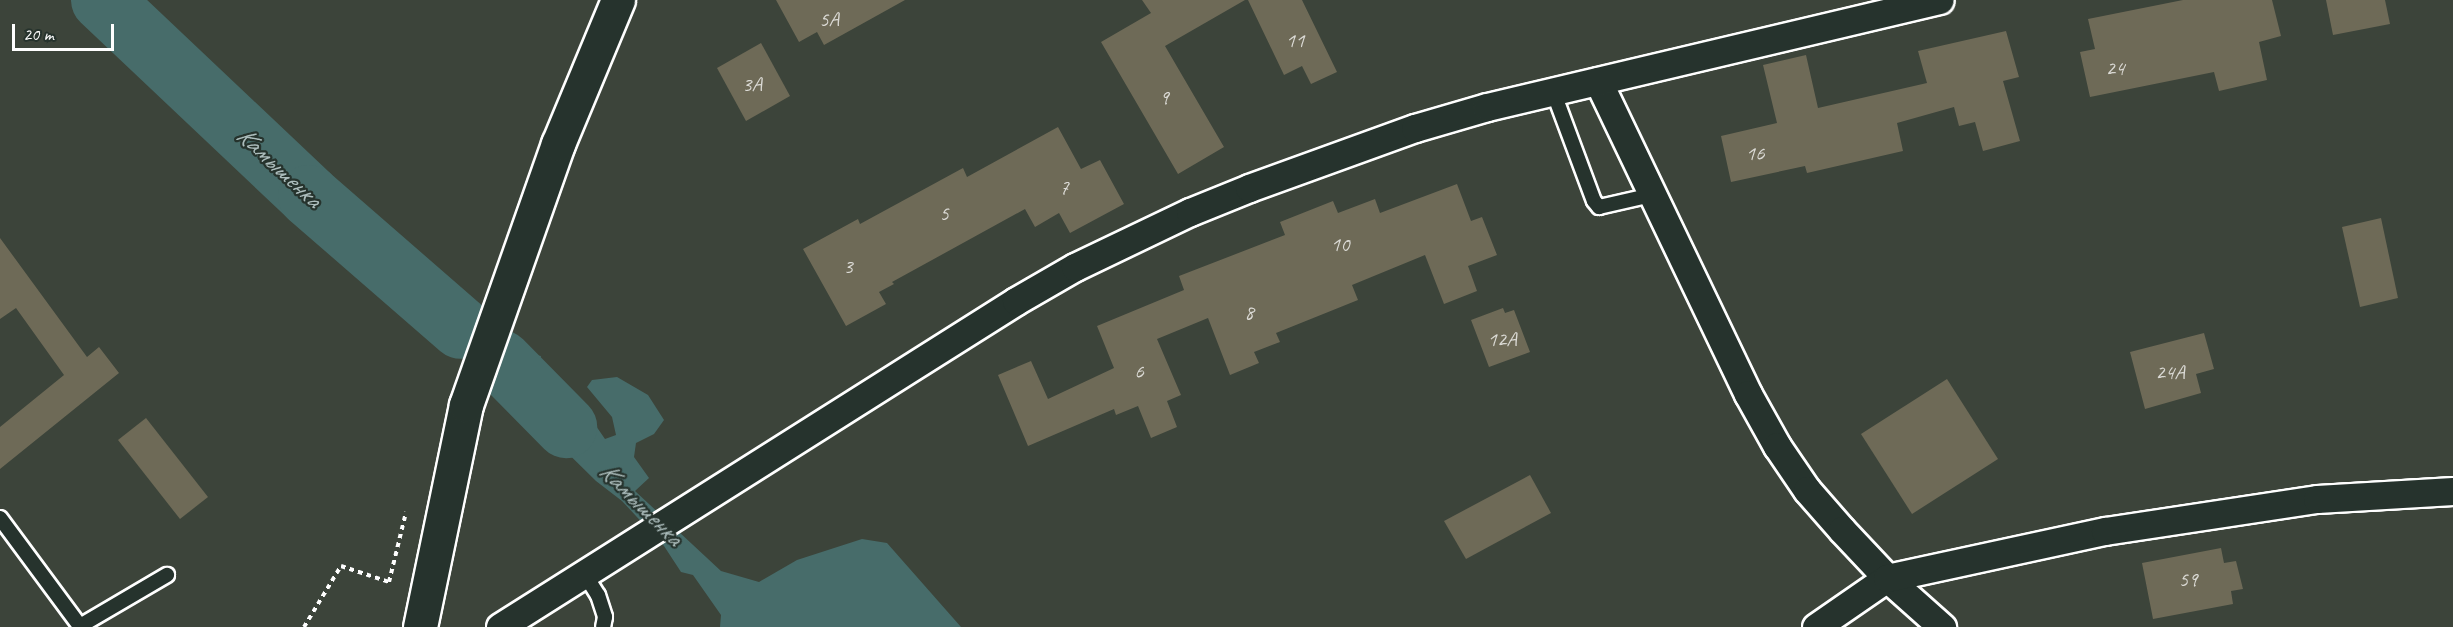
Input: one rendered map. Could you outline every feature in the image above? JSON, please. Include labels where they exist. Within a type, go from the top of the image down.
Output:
[{"type":"street","points":[[420,627],[466,405],[558,144],[618,0]]},
{"type":"street","points":[[500,627],[1016,301],[1133,238],[1249,188],[1415,129],[1487,107],[1940,0]]},
{"type":"street","points":[[1598,81],[1748,394],[1777,446],[1807,490],[1887,578],[1942,627]]},
{"type":"street","points":[[1816,627],[1887,578],[2105,531],[2185,517],[2317,499],[2453,491]]},
{"type":"lane","points":[[1553,91],[1594,201],[1599,207],[1652,195]]},
{"type":"lane","points":[[0,518],[80,627],[167,575]]},
{"type":"lane","points":[[584,573],[597,595],[605,616],[603,627]]},
{"type":"path","points":[[304,627],[341,566],[389,582],[408,504]]},
{"type":"water","points":[[518,352],[541,356],[538,367],[548,381],[585,410],[605,439],[616,435],[612,417],[587,387],[592,380],[617,377],[648,395],[664,420],[654,434],[636,443],[634,457],[649,478],[635,491],[721,571],[759,582],[797,560],[862,539],[887,543],[961,627],[720,627],[721,615],[693,575],[681,572],[664,546],[622,501],[596,481],[535,421],[509,409],[498,382]]},
{"type":"building","points":[[776,0],[905,0],[824,45],[817,32],[799,42]]},
{"type":"building","points":[[1142,0],[1245,0],[1165,46],[1224,147],[1178,174],[1101,42],[1151,13]]},
{"type":"building","points":[[1248,0],[1302,0],[1337,72],[1311,84],[1302,66],[1284,75]]},
{"type":"building","points":[[2183,0],[2272,0],[2281,36],[2259,42],[2267,80],[2219,91],[2214,72],[2090,97],[2080,52],[2095,49],[2088,19]]},
{"type":"building","points":[[2326,0],[2385,0],[2390,24],[2333,35]]},
{"type":"building","points":[[2006,31],[2019,77],[2003,81],[2020,141],[1983,151],[1975,122],[1959,126],[1954,107],[1897,123],[1903,151],[1807,173],[1805,166],[1731,182],[1721,136],[1777,123],[1763,65],[1806,55],[1818,108],[1927,83],[1918,51]]},
{"type":"building","points":[[761,43],[790,96],[746,121],[717,68]]},
{"type":"building","points":[[1058,127],[1081,169],[1100,160],[1124,204],[1070,233],[1059,213],[1035,227],[1025,209],[892,282],[894,284],[879,292],[886,304],[846,326],[803,249],[858,219],[860,224],[963,168],[967,177]]},
{"type":"building","points":[[1457,184],[1471,221],[1482,217],[1497,255],[1468,266],[1477,291],[1444,304],[1425,255],[1352,285],[1358,300],[1276,333],[1280,342],[1254,352],[1259,363],[1230,375],[1208,318],[1157,339],[1181,395],[1167,401],[1177,427],[1151,438],[1138,406],[1116,415],[1114,409],[1028,446],[998,375],[1031,361],[1048,399],[1114,368],[1097,326],[1184,290],[1179,276],[1285,235],[1280,222],[1333,201],[1338,213],[1375,199],[1380,213]]},
{"type":"building","points":[[2381,218],[2398,298],[2360,307],[2342,227]]},
{"type":"building","points":[[0,238],[87,357],[99,347],[119,373],[0,469],[0,427],[64,375],[16,308],[0,319]]},
{"type":"building","points":[[1503,308],[1505,313],[1514,310],[1530,352],[1489,367],[1471,320]]},
{"type":"building","points":[[2204,333],[2214,369],[2196,374],[2201,393],[2145,409],[2130,352]]},
{"type":"building","points":[[1947,379],[1998,459],[1912,514],[1861,434]]},
{"type":"building","points":[[146,418],[208,497],[180,519],[118,440]]},
{"type":"building","points":[[1530,475],[1551,513],[1466,559],[1444,521]]},
{"type":"building","points":[[2221,548],[2224,563],[2236,561],[2243,589],[2231,591],[2233,604],[2153,619],[2142,563]]},
{"type":"waterway","name":"Камышенка","points":[[102,0],[309,196],[461,328]]},
{"type":"waterway","name":"Камышенка","points":[[501,361],[566,427]]}]
